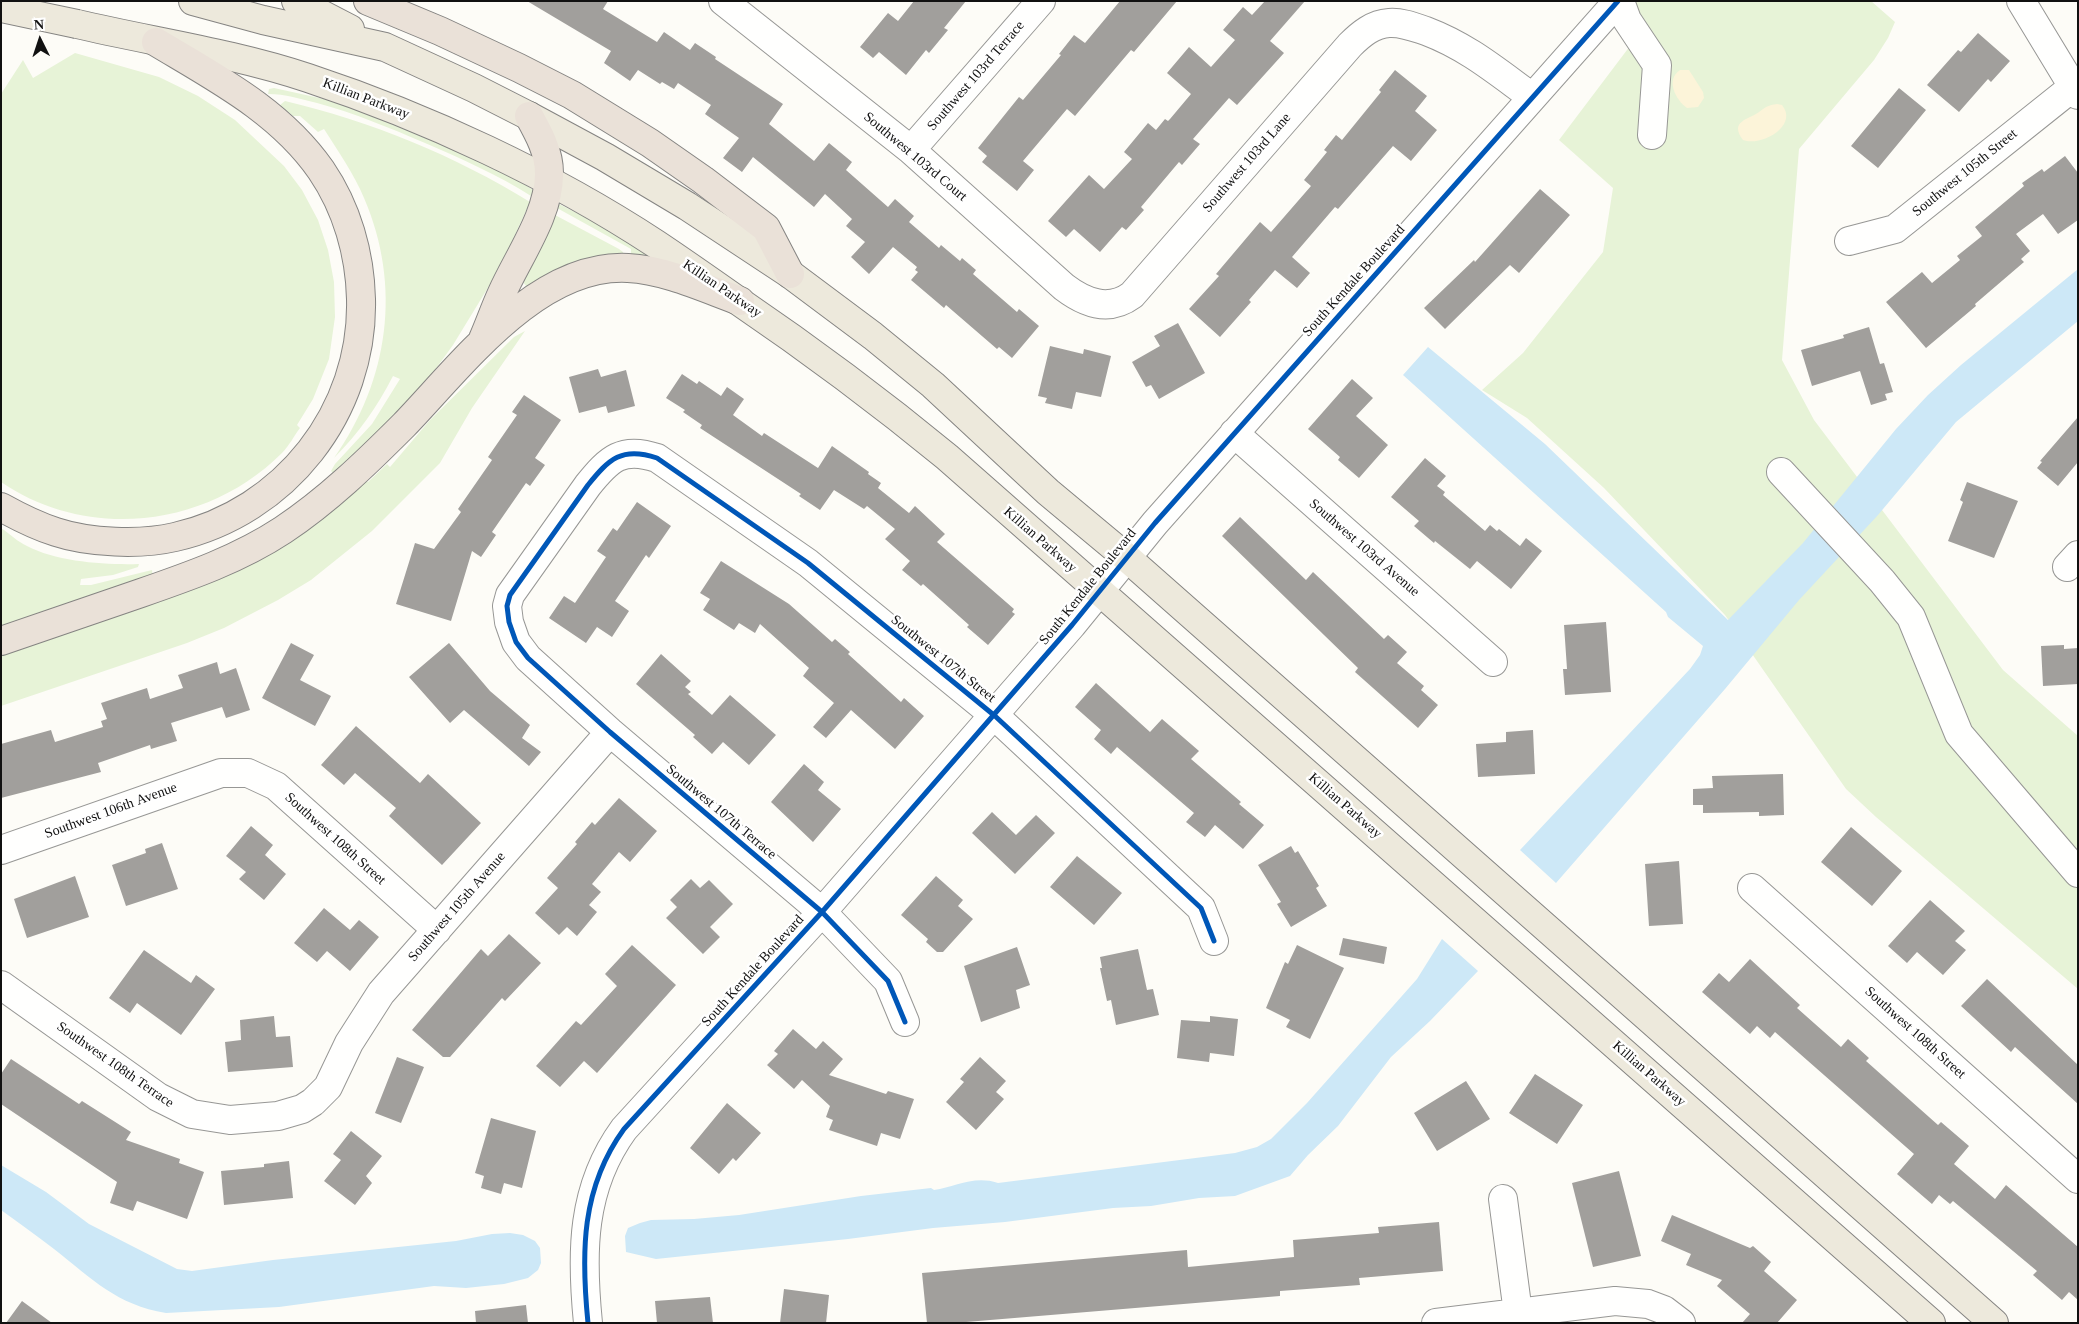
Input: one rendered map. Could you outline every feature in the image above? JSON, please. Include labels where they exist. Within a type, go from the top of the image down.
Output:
[{"type":"highway","points":[[1,14],[11,1]]},
{"type":"highway","points":[[368,1],[519,68],[572,95],[625,127],[703,180],[766,228],[790,274]]},
{"type":"highway","points":[[1,507],[20,518],[57,533],[95,540],[133,541],[175,537],[192,532],[245,509],[277,486],[304,461],[327,428],[344,394],[356,356],[361,314],[360,279],[353,240],[340,204],[321,170],[296,140],[264,110],[233,88],[156,42]]},
{"type":"highway","points":[[483,340],[502,292],[540,214],[549,182],[548,158],[538,132],[529,116]]},
{"type":"highway","points":[[1,641],[212,568],[250,550],[283,530],[347,481],[483,340],[539,295],[558,284],[580,275],[627,268],[662,273],[740,302]]},
{"type":"main road","points":[[193,1],[263,20],[385,47]]},
{"type":"main road","points":[[296,1],[385,47],[474,88],[605,157],[687,206],[790,274],[873,336],[933,385],[1048,492],[1126,557],[1994,1323]]},
{"type":"main road","name":"Killian Parkway","points":[[1,8],[156,42],[244,58],[355,94],[456,136],[549,182],[655,243],[818,356],[904,421],[1152,636],[1931,1323]]},
{"type":"street","name":"Southwest 103rd Court","points":[[723,1],[911,150],[1064,287],[1083,299],[1100,305],[1110,305]]},
{"type":"street","name":"Southwest 103rd Terrace","points":[[911,150],[1041,1]]},
{"type":"street","name":"South Kendale Boulevard","points":[[588,1323],[583,1257],[586,1225],[592,1197],[606,1157],[624,1129],[822,912],[995,716],[1126,557],[1234,433],[1619,1]]},
{"type":"street","points":[[1619,1],[1627,20],[1657,65],[1652,135]]},
{"type":"street","points":[[2021,1],[2075,91]]},
{"type":"street","name":"Southwest 103rd Lane","points":[[1110,305],[1123,301],[1132,295],[1350,45],[1368,30],[1385,23],[1395,22],[1412,26],[1452,42],[1467,49],[1532,97]]},
{"type":"street","name":"Southwest 105th Street","points":[[1849,241],[1895,229],[2075,91]]},
{"type":"street","name":"Southwest 103rd Avenue","points":[[1234,433],[1493,662]]},
{"type":"street","name":"Southwest 107th Street","points":[[510,628],[507,611],[510,595],[602,468],[615,458],[626,454],[644,454],[658,458],[808,564],[995,716],[1201,908],[1214,941]]},
{"type":"street","points":[[1780,472],[1855,552],[1911,617],[1959,734],[2078,873]]},
{"type":"street","name":"Southwest 107th Terrace","points":[[510,628],[516,642],[528,658],[610,732],[822,912],[888,981],[905,1022]]},
{"type":"street","name":"Southwest 105th Avenue","points":[[321,1094],[333,1078],[362,1020],[381,993],[610,732]]},
{"type":"street","name":"Southwest 108th Street","points":[[221,773],[248,773],[276,786],[437,930]]},
{"type":"street","name":"Southwest 106th Avenue","points":[[1,850],[221,773]]},
{"type":"street","name":"Southwest 108th Street","points":[[1752,888],[2078,1179]]},
{"type":"street","name":"Southwest 108th Terrace","points":[[1,985],[158,1097],[192,1114],[230,1120],[278,1116],[302,1109],[321,1094]]},
{"type":"street","points":[[1503,1199],[1518,1313]]},
{"type":"street","points":[[1436,1323],[1605,1301],[1635,1302],[1655,1306],[1681,1323]]},
{"type":"green space","points":[[1618,1],[1871,1],[1895,22],[1888,38],[1874,60],[1799,149],[1782,360],[1814,420],[2003,670],[2078,736],[2078,989],[1876,817],[1846,789],[1725,615],[1604,488],[1527,418],[1482,390],[1523,353],[1603,252],[1613,188],[1559,140],[1630,46]]},
{"type":"green space","points":[[75,53],[159,77],[198,96],[235,120],[284,166],[302,190],[318,220],[328,250],[334,282],[335,317],[329,359],[313,399],[297,425],[300,428],[282,453],[252,478],[219,497],[184,511],[147,518],[109,519],[72,513],[35,501],[1,482],[1,94],[23,60],[33,78]]},
{"type":"green space","points":[[274,88],[324,99],[353,108],[446,146],[520,181],[533,190],[531,196],[466,161],[372,121],[317,103],[268,94],[269,89]]},
{"type":"green space","points":[[285,101],[349,119],[412,142],[502,185],[530,202],[500,268],[453,345],[427,381],[338,478],[331,471],[335,464],[372,424],[400,379],[393,376],[367,419],[334,458],[353,428],[367,397],[378,365],[384,332],[386,298],[383,265],[376,231],[364,198],[346,163],[324,129],[318,132],[300,116],[293,116],[280,105]]},
{"type":"green space","points":[[559,204],[587,218],[645,253],[645,256],[631,256],[631,249],[557,208]]},
{"type":"green space","points":[[555,215],[619,249],[623,252],[624,256],[578,263],[550,273],[526,286],[523,282],[524,279]]},
{"type":"green space","points":[[525,331],[472,408],[440,463],[372,531],[311,580],[278,600],[224,628],[187,643],[1,706],[1,654],[364,480],[368,482],[387,464],[390,467],[430,420],[514,337]]},
{"type":"green space","points":[[1,528],[24,544],[53,556],[97,563],[139,564],[138,567],[113,575],[81,579],[80,585],[91,585],[152,570],[153,579],[1,631]]},
{"type":"sand","points":[[1680,70],[1689,70],[1703,92],[1704,98],[1698,107],[1687,108],[1676,95],[1673,79]]},
{"type":"sand","points":[[1782,105],[1786,113],[1786,120],[1782,127],[1768,138],[1751,141],[1743,140],[1739,134],[1739,125],[1767,106]]},
{"type":"water","points":[[2078,269],[2078,321],[1956,422],[1878,515],[1799,600],[1725,689],[1556,883],[1520,850],[1690,669],[1700,655],[1703,646],[1668,617],[1666,612],[1403,375],[1428,347],[1545,444],[1728,620],[1803,543],[1896,429],[1928,395],[1961,365]]},
{"type":"water","points":[[1442,939],[1478,971],[1430,1021],[1391,1057],[1338,1126],[1308,1155],[1290,1176],[1235,1196],[1199,1198],[1151,1206],[1113,1208],[1005,1222],[933,1228],[656,1259],[626,1252],[625,1236],[628,1228],[651,1220],[739,1215],[861,1196],[931,1188],[934,1190],[973,1181],[981,1180],[998,1183],[1235,1153],[1257,1147],[1271,1139],[1307,1103],[1417,979]]},
{"type":"water","points":[[1,1165],[46,1192],[89,1224],[177,1269],[192,1271],[273,1260],[456,1241],[492,1234],[510,1233],[523,1235],[535,1241],[540,1248],[541,1263],[538,1270],[528,1278],[504,1284],[466,1288],[434,1286],[279,1307],[166,1313],[133,1304],[106,1289],[1,1210]]},
{"type":"building","points":[[527,1],[608,1],[603,9],[657,42],[664,32],[690,50],[695,43],[716,57],[715,59],[783,104],[769,124],[814,161],[829,143],[852,162],[846,170],[888,207],[895,199],[914,216],[909,222],[939,248],[941,245],[960,261],[962,258],[976,270],[973,274],[1017,312],[1019,309],[1039,326],[1012,358],[999,347],[997,349],[946,305],[944,308],[911,280],[918,272],[915,270],[917,267],[893,247],[869,274],[851,257],[865,242],[846,226],[852,219],[825,194],[814,207],[753,157],[742,172],[723,158],[739,138],[705,114],[711,105],[678,83],[674,89],[662,82],[660,84],[638,70],[630,81],[604,63],[611,51]]},
{"type":"building","points":[[914,1],[966,1],[944,28],[948,30],[929,53],[926,50],[906,75],[879,52],[873,58],[860,47],[888,13],[898,21]]},
{"type":"building","points":[[1120,1],[1177,1],[1134,52],[1131,50],[1075,116],[1067,109],[1023,161],[1034,170],[1017,191],[982,162],[987,156],[978,148],[1019,97],[1023,100],[1061,55],[1059,54],[1074,35],[1085,43]]},
{"type":"building","points":[[1265,1],[1305,1],[1270,41],[1284,53],[1237,105],[1229,98],[1193,139],[1200,144],[1182,165],[1179,162],[1141,207],[1144,210],[1126,230],[1122,227],[1100,252],[1074,229],[1066,237],[1048,221],[1089,175],[1104,189],[1132,159],[1124,152],[1148,123],[1156,130],[1165,119],[1168,121],[1170,119],[1191,94],[1167,73],[1189,47],[1211,67],[1235,40],[1223,30],[1243,7],[1252,15]]},
{"type":"building","points":[[1978,33],[2010,61],[1991,82],[1988,79],[1959,112],[1927,85],[1958,50],[1961,52]]},
{"type":"building","points":[[1395,70],[1427,96],[1415,111],[1437,130],[1411,161],[1393,146],[1338,209],[1335,207],[1292,257],[1310,273],[1297,288],[1275,270],[1249,300],[1251,302],[1220,337],[1189,309],[1219,276],[1216,274],[1260,222],[1271,232],[1311,186],[1304,180],[1327,152],[1324,150],[1336,135],[1342,140],[1381,92],[1379,90]]},
{"type":"building","points":[[1899,88],[1926,110],[1878,168],[1851,146]]},
{"type":"building","points":[[2065,156],[2078,173],[2078,220],[2058,234],[2043,214],[2016,234],[2030,251],[2021,259],[2024,262],[1926,348],[1886,302],[1922,272],[1932,283],[1960,260],[1957,256],[1982,236],[1975,227],[2024,186],[2022,183],[2042,169],[2044,172]]},
{"type":"building","points":[[1540,189],[1570,215],[1519,273],[1510,265],[1445,329],[1424,308],[1474,260],[1475,262]]},
{"type":"building","points":[[1178,323],[1205,373],[1159,399],[1151,385],[1146,387],[1132,362],[1160,346],[1154,336]]},
{"type":"building","points":[[1869,327],[1880,364],[1884,363],[1893,392],[1885,394],[1887,400],[1871,405],[1860,371],[1812,386],[1801,350],[1844,338],[1843,335]]},
{"type":"building","points":[[1050,346],[1083,354],[1084,349],[1111,356],[1101,397],[1076,392],[1072,409],[1045,403],[1047,398],[1038,396]]},
{"type":"building","points":[[598,369],[601,377],[626,370],[635,406],[608,413],[606,406],[579,413],[569,377]]},
{"type":"building","points":[[682,374],[697,384],[699,381],[721,396],[727,387],[744,399],[733,415],[762,436],[764,433],[818,468],[832,446],[869,472],[868,474],[881,483],[878,488],[909,513],[915,506],[945,534],[937,542],[1014,609],[1012,612],[1015,614],[988,645],[967,627],[969,625],[923,584],[921,586],[902,570],[910,561],[885,539],[895,529],[867,506],[864,509],[834,490],[820,510],[799,496],[801,494],[700,428],[702,425],[683,412],[685,410],[666,398]]},
{"type":"building","points":[[1352,379],[1373,398],[1356,416],[1388,445],[1359,478],[1338,460],[1340,457],[1308,429]]},
{"type":"building","points":[[524,395],[561,420],[535,458],[545,465],[530,486],[526,483],[492,532],[496,535],[481,557],[472,551],[451,621],[396,604],[415,543],[434,549],[461,512],[458,509],[492,460],[488,457],[517,415],[512,412]]},
{"type":"building","points":[[2078,417],[2078,462],[2058,486],[2037,468],[2042,462],[2040,461]]},
{"type":"building","points":[[1425,458],[1446,476],[1437,486],[1445,492],[1443,495],[1485,531],[1490,525],[1497,531],[1499,529],[1520,546],[1526,538],[1542,551],[1511,589],[1477,561],[1470,569],[1435,541],[1434,543],[1414,526],[1419,521],[1391,497]]},
{"type":"building","points":[[1967,482],[2018,501],[1994,558],[1948,541],[1963,502],[1960,500]]},
{"type":"building","points":[[637,502],[671,526],[649,558],[646,555],[615,601],[629,611],[612,637],[597,627],[586,643],[549,618],[564,596],[575,603],[606,557],[597,551],[613,528],[617,531]]},
{"type":"building","points":[[1240,517],[1306,580],[1313,572],[1384,639],[1388,635],[1407,652],[1397,663],[1424,686],[1421,690],[1438,705],[1418,728],[1355,672],[1358,668],[1222,536]]},
{"type":"building","points":[[721,561],[789,604],[832,642],[835,639],[850,652],[848,654],[901,702],[904,698],[924,716],[895,749],[851,710],[826,738],[813,727],[834,703],[803,676],[809,668],[760,624],[755,633],[739,623],[734,630],[703,610],[710,599],[700,593]]},
{"type":"building","points":[[1606,622],[1611,692],[1565,695],[1563,669],[1567,669],[1564,625]]},
{"type":"building","points":[[291,643],[314,655],[300,680],[331,696],[315,726],[262,698]]},
{"type":"building","points":[[449,643],[490,691],[530,725],[522,738],[541,752],[529,766],[464,710],[450,723],[409,677]]},
{"type":"building","points":[[2064,645],[2064,649],[2078,648],[2078,684],[2043,686],[2041,646]]},
{"type":"building","points":[[661,654],[691,681],[685,687],[691,692],[688,694],[712,715],[730,695],[776,735],[749,765],[723,742],[712,754],[693,737],[695,735],[636,684]]},
{"type":"building","points":[[217,662],[220,674],[236,668],[250,710],[226,718],[222,707],[171,723],[177,741],[151,749],[150,745],[98,763],[101,772],[1,798],[1,744],[51,730],[55,742],[103,727],[101,721],[107,719],[101,703],[147,688],[150,699],[183,688],[178,675]]},
{"type":"building","points":[[1096,683],[1150,732],[1162,719],[1199,751],[1191,759],[1241,802],[1239,804],[1264,825],[1243,849],[1215,825],[1205,837],[1186,822],[1194,813],[1117,747],[1111,754],[1094,739],[1101,730],[1075,707]]},
{"type":"building","points":[[356,726],[420,783],[428,774],[481,823],[442,865],[389,816],[396,808],[355,773],[344,785],[321,765]]},
{"type":"building","points":[[1533,730],[1535,774],[1478,777],[1476,744],[1506,742],[1506,732]]},
{"type":"building","points":[[804,764],[824,782],[818,790],[841,809],[813,842],[771,802]]},
{"type":"building","points":[[1783,774],[1784,815],[1759,816],[1759,812],[1703,813],[1703,805],[1693,805],[1693,789],[1713,788],[1712,776]]},
{"type":"building","points":[[619,798],[657,831],[630,862],[619,852],[592,884],[601,892],[589,905],[597,912],[577,936],[567,927],[559,935],[535,913],[558,888],[547,878],[577,844],[575,842],[592,822],[595,825]]},
{"type":"building","points":[[992,812],[1016,835],[1036,815],[1055,833],[1015,874],[972,833]]},
{"type":"building","points":[[251,826],[273,845],[265,855],[286,874],[264,900],[239,879],[246,872],[226,856]]},
{"type":"building","points":[[1851,827],[1902,871],[1872,906],[1821,862]]},
{"type":"building","points":[[162,843],[178,889],[126,906],[112,865],[146,853],[145,849]]},
{"type":"building","points":[[1291,846],[1295,853],[1298,851],[1319,886],[1316,888],[1327,906],[1291,927],[1277,904],[1281,902],[1258,865]]},
{"type":"building","points":[[1077,856],[1122,893],[1094,925],[1050,887]]},
{"type":"building","points":[[1679,861],[1683,924],[1649,926],[1645,864]]},
{"type":"building","points":[[75,876],[89,917],[27,938],[14,899]]},
{"type":"building","points":[[936,876],[963,900],[958,906],[973,919],[943,952],[937,952],[926,942],[928,939],[901,915]]},
{"type":"building","points":[[691,879],[700,888],[709,880],[733,904],[710,927],[720,937],[703,954],[666,918],[677,907],[670,900]]},
{"type":"building","points":[[1930,900],[1965,931],[1955,941],[1966,950],[1943,975],[1917,952],[1907,963],[1888,946]]},
{"type":"building","points":[[324,908],[350,930],[359,920],[379,937],[350,971],[327,951],[317,962],[294,943]]},
{"type":"building","points":[[509,934],[541,963],[505,1001],[502,998],[450,1057],[443,1057],[412,1030],[481,949],[488,956]]},
{"type":"building","points":[[1343,938],[1387,947],[1384,964],[1339,955]]},
{"type":"building","points":[[632,945],[676,985],[597,1073],[584,1061],[560,1087],[536,1066],[576,1021],[581,1025],[617,986],[605,974]]},
{"type":"building","points":[[1297,945],[1344,968],[1310,1039],[1286,1027],[1290,1020],[1266,1008],[1285,962],[1288,964]]},
{"type":"building","points":[[1017,947],[1030,985],[1016,990],[1020,1008],[981,1022],[964,966]]},
{"type":"building","points":[[1138,949],[1147,990],[1153,989],[1159,1015],[1116,1025],[1111,1000],[1107,1001],[1100,968],[1102,968],[1100,957]]},
{"type":"building","points":[[144,950],[191,983],[196,975],[215,989],[181,1035],[137,1003],[130,1013],[109,998]]},
{"type":"building","points":[[1750,959],[1800,1005],[1797,1008],[1841,1047],[1848,1039],[1869,1058],[1866,1061],[1938,1125],[1941,1122],[1969,1146],[1954,1164],[1995,1199],[2006,1185],[2078,1247],[2078,1300],[2069,1292],[2062,1300],[2033,1275],[2037,1271],[1953,1201],[1950,1204],[1939,1195],[1932,1204],[1897,1174],[1914,1154],[1775,1032],[1770,1038],[1757,1026],[1750,1034],[1702,992],[1719,973],[1729,982]]},
{"type":"building","points":[[1987,979],[2078,1065],[2078,1104],[2015,1047],[2011,1052],[1961,1006]]},
{"type":"building","points":[[274,1016],[276,1037],[290,1036],[293,1067],[228,1072],[225,1042],[241,1040],[240,1020]]},
{"type":"building","points":[[1210,1016],[1238,1019],[1234,1056],[1210,1053],[1209,1062],[1177,1058],[1181,1020],[1210,1022]]},
{"type":"building","points":[[793,1029],[816,1049],[823,1041],[843,1059],[829,1075],[886,1094],[888,1091],[914,1099],[900,1139],[881,1133],[877,1146],[829,1130],[833,1120],[826,1117],[830,1106],[802,1080],[794,1089],[767,1065],[778,1054],[774,1051]]},
{"type":"building","points":[[397,1057],[424,1067],[401,1123],[375,1113]]},
{"type":"building","points":[[980,1057],[1006,1081],[996,1092],[1004,1099],[976,1130],[946,1102],[964,1082],[960,1079]]},
{"type":"building","points":[[11,1059],[79,1104],[82,1101],[131,1132],[126,1140],[180,1159],[179,1163],[204,1172],[187,1219],[137,1201],[133,1211],[110,1203],[117,1182],[1,1104],[1,1074]]},
{"type":"building","points":[[1535,1074],[1583,1105],[1557,1144],[1509,1113]]},
{"type":"building","points":[[1466,1081],[1490,1119],[1437,1151],[1414,1113]]},
{"type":"building","points":[[727,1103],[761,1133],[736,1161],[733,1158],[719,1174],[690,1148]]},
{"type":"building","points":[[491,1118],[536,1131],[522,1188],[504,1183],[501,1194],[481,1188],[484,1176],[475,1173]]},
{"type":"building","points":[[351,1131],[382,1156],[366,1176],[372,1183],[355,1205],[324,1181],[341,1160],[333,1154]]},
{"type":"building","points":[[289,1161],[293,1198],[224,1205],[221,1171],[264,1167],[264,1164]]},
{"type":"building","points":[[1619,1171],[1641,1256],[1593,1267],[1572,1183]]},
{"type":"building","points":[[1672,1215],[1750,1248],[1753,1246],[1771,1262],[1764,1271],[1797,1300],[1777,1323],[1742,1323],[1750,1314],[1717,1286],[1722,1280],[1686,1265],[1691,1254],[1661,1241]]},
{"type":"building","points":[[1439,1222],[1443,1271],[1359,1278],[1360,1285],[1280,1291],[1280,1296],[954,1323],[927,1323],[922,1273],[1187,1250],[1188,1267],[1294,1257],[1293,1240],[1379,1233],[1378,1227]]},
{"type":"building","points":[[784,1289],[829,1295],[826,1323],[780,1323]]},
{"type":"building","points":[[710,1297],[713,1323],[657,1323],[655,1301]]},
{"type":"building","points":[[22,1301],[52,1323],[6,1323]]},
{"type":"building","points":[[526,1305],[528,1323],[476,1323],[475,1311]]},
{"type":"cycle path","points":[[588,1323],[585,1271],[587,1222],[599,1174],[610,1151],[624,1129],[822,912],[1072,625],[1155,523],[1618,1]]},
{"type":"cycle path","points":[[905,1022],[888,981],[822,912],[610,732],[528,658],[516,642],[509,622],[507,606],[510,595],[588,485],[603,468],[617,457],[634,453],[657,458],[808,563],[995,716],[1201,908],[1214,941]]}]
